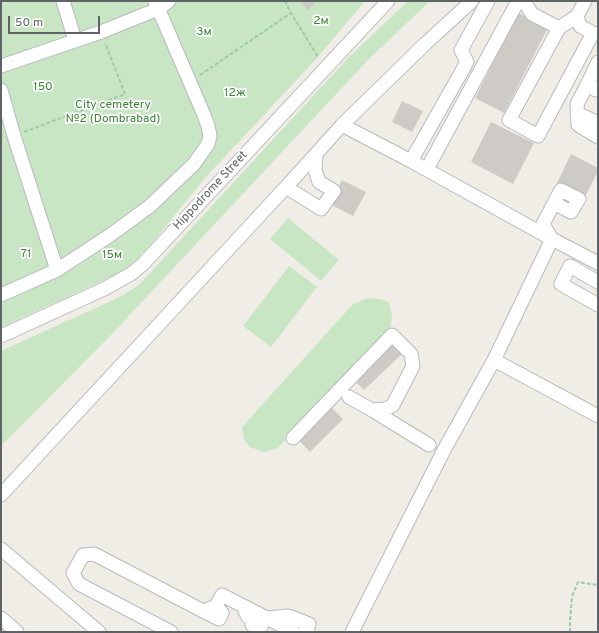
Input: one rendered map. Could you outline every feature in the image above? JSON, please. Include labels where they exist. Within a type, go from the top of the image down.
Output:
[{"type":"street","points":[[63,1],[75,40]]},
{"type":"street","points":[[1,66],[101,32],[156,5],[169,1]]},
{"type":"street","name":"Hippodrome Street","points":[[1,336],[104,289],[131,274],[143,264],[388,1]]},
{"type":"street","points":[[1,495],[316,155],[342,125],[425,44],[472,1]]},
{"type":"street","points":[[411,160],[467,62],[461,50],[488,1]]},
{"type":"street","points":[[577,16],[580,26],[596,35],[538,136],[509,120],[559,28],[577,16],[585,1]]},
{"type":"street","points":[[427,169],[524,2],[532,14],[559,28]]},
{"type":"street","points":[[1,295],[57,270],[109,236],[150,206],[194,164],[208,144],[209,131],[204,115],[156,5]]},
{"type":"street","points":[[598,62],[592,86],[577,104],[578,125],[598,137]]},
{"type":"street","points":[[1,90],[14,136],[57,270]]},
{"type":"street","points":[[577,113],[598,123]]},
{"type":"street","points":[[342,125],[411,160],[598,263]]},
{"type":"street","points":[[286,187],[321,208],[334,191],[319,182],[315,170],[316,155]]},
{"type":"street","points":[[552,239],[543,224],[554,203]]},
{"type":"street","points":[[352,632],[438,461],[494,360],[552,239]]},
{"type":"street","points":[[598,282],[570,266],[561,284],[598,305]]},
{"type":"street","points":[[293,438],[392,335],[411,354],[413,366],[393,406],[395,416],[404,430]]},
{"type":"street","points":[[494,360],[598,416]]},
{"type":"street","points":[[345,384],[345,390],[349,397],[429,445],[434,451],[438,461]]},
{"type":"street","points":[[331,399],[349,397]]},
{"type":"street","points":[[372,410],[386,409],[393,406]]},
{"type":"street","points":[[429,445],[438,446],[447,444]]},
{"type":"street","points":[[1,549],[99,632]]},
{"type":"street","points":[[171,632],[79,584],[73,573],[83,555],[94,554],[203,611],[216,606],[222,595],[294,632]]},
{"type":"street","points":[[265,618],[289,616],[309,624],[306,630],[308,632]]},
{"type":"street","points":[[1,618],[17,632]]},
{"type":"path","points":[[285,1],[318,57]]},
{"type":"path","points":[[190,81],[291,13]]},
{"type":"path","points":[[14,136],[124,94],[101,32]]},
{"type":"path","points":[[570,632],[572,597],[578,582],[598,585]]},
{"type":"green space","name":"City cemetery №2 (Dombrabad)","points":[[1,1],[365,1],[318,57],[205,178],[153,242],[134,262],[111,277],[1,327]]},
{"type":"green space","points":[[408,1],[430,1],[368,60],[111,335],[1,446],[1,351],[109,302],[139,285],[349,57]]},
{"type":"green space","points":[[288,218],[339,260],[321,281],[270,239]]},
{"type":"green space","points":[[289,266],[317,287],[271,347],[243,326]]},
{"type":"green space","points":[[368,298],[380,299],[389,302],[392,317],[390,329],[278,448],[264,452],[250,447],[244,440],[242,427],[353,304]]},
{"type":"building","points":[[317,1],[308,10],[301,2]]},
{"type":"building","points":[[519,13],[548,28],[504,113],[475,98]]},
{"type":"building","points":[[402,101],[423,111],[412,132],[392,122]]},
{"type":"building","points":[[491,122],[534,143],[513,184],[471,162]]},
{"type":"building","points":[[571,154],[598,168],[598,171],[584,199],[556,185]]},
{"type":"building","points":[[342,180],[366,192],[353,216],[330,204]]},
{"type":"building","points":[[393,343],[403,353],[364,390],[354,380]]},
{"type":"building","points":[[330,406],[343,419],[310,452],[297,438]]},
{"type":"park label","name":"2м","points":[[321,22]]},
{"type":"park label","name":"3м","points":[[204,33]]},
{"type":"park label","name":"150","points":[[43,88]]},
{"type":"park label","name":"12ж","points":[[235,94]]},
{"type":"park label","name":"71","points":[[26,255]]},
{"type":"park label","name":"15м","points":[[112,256]]}]
